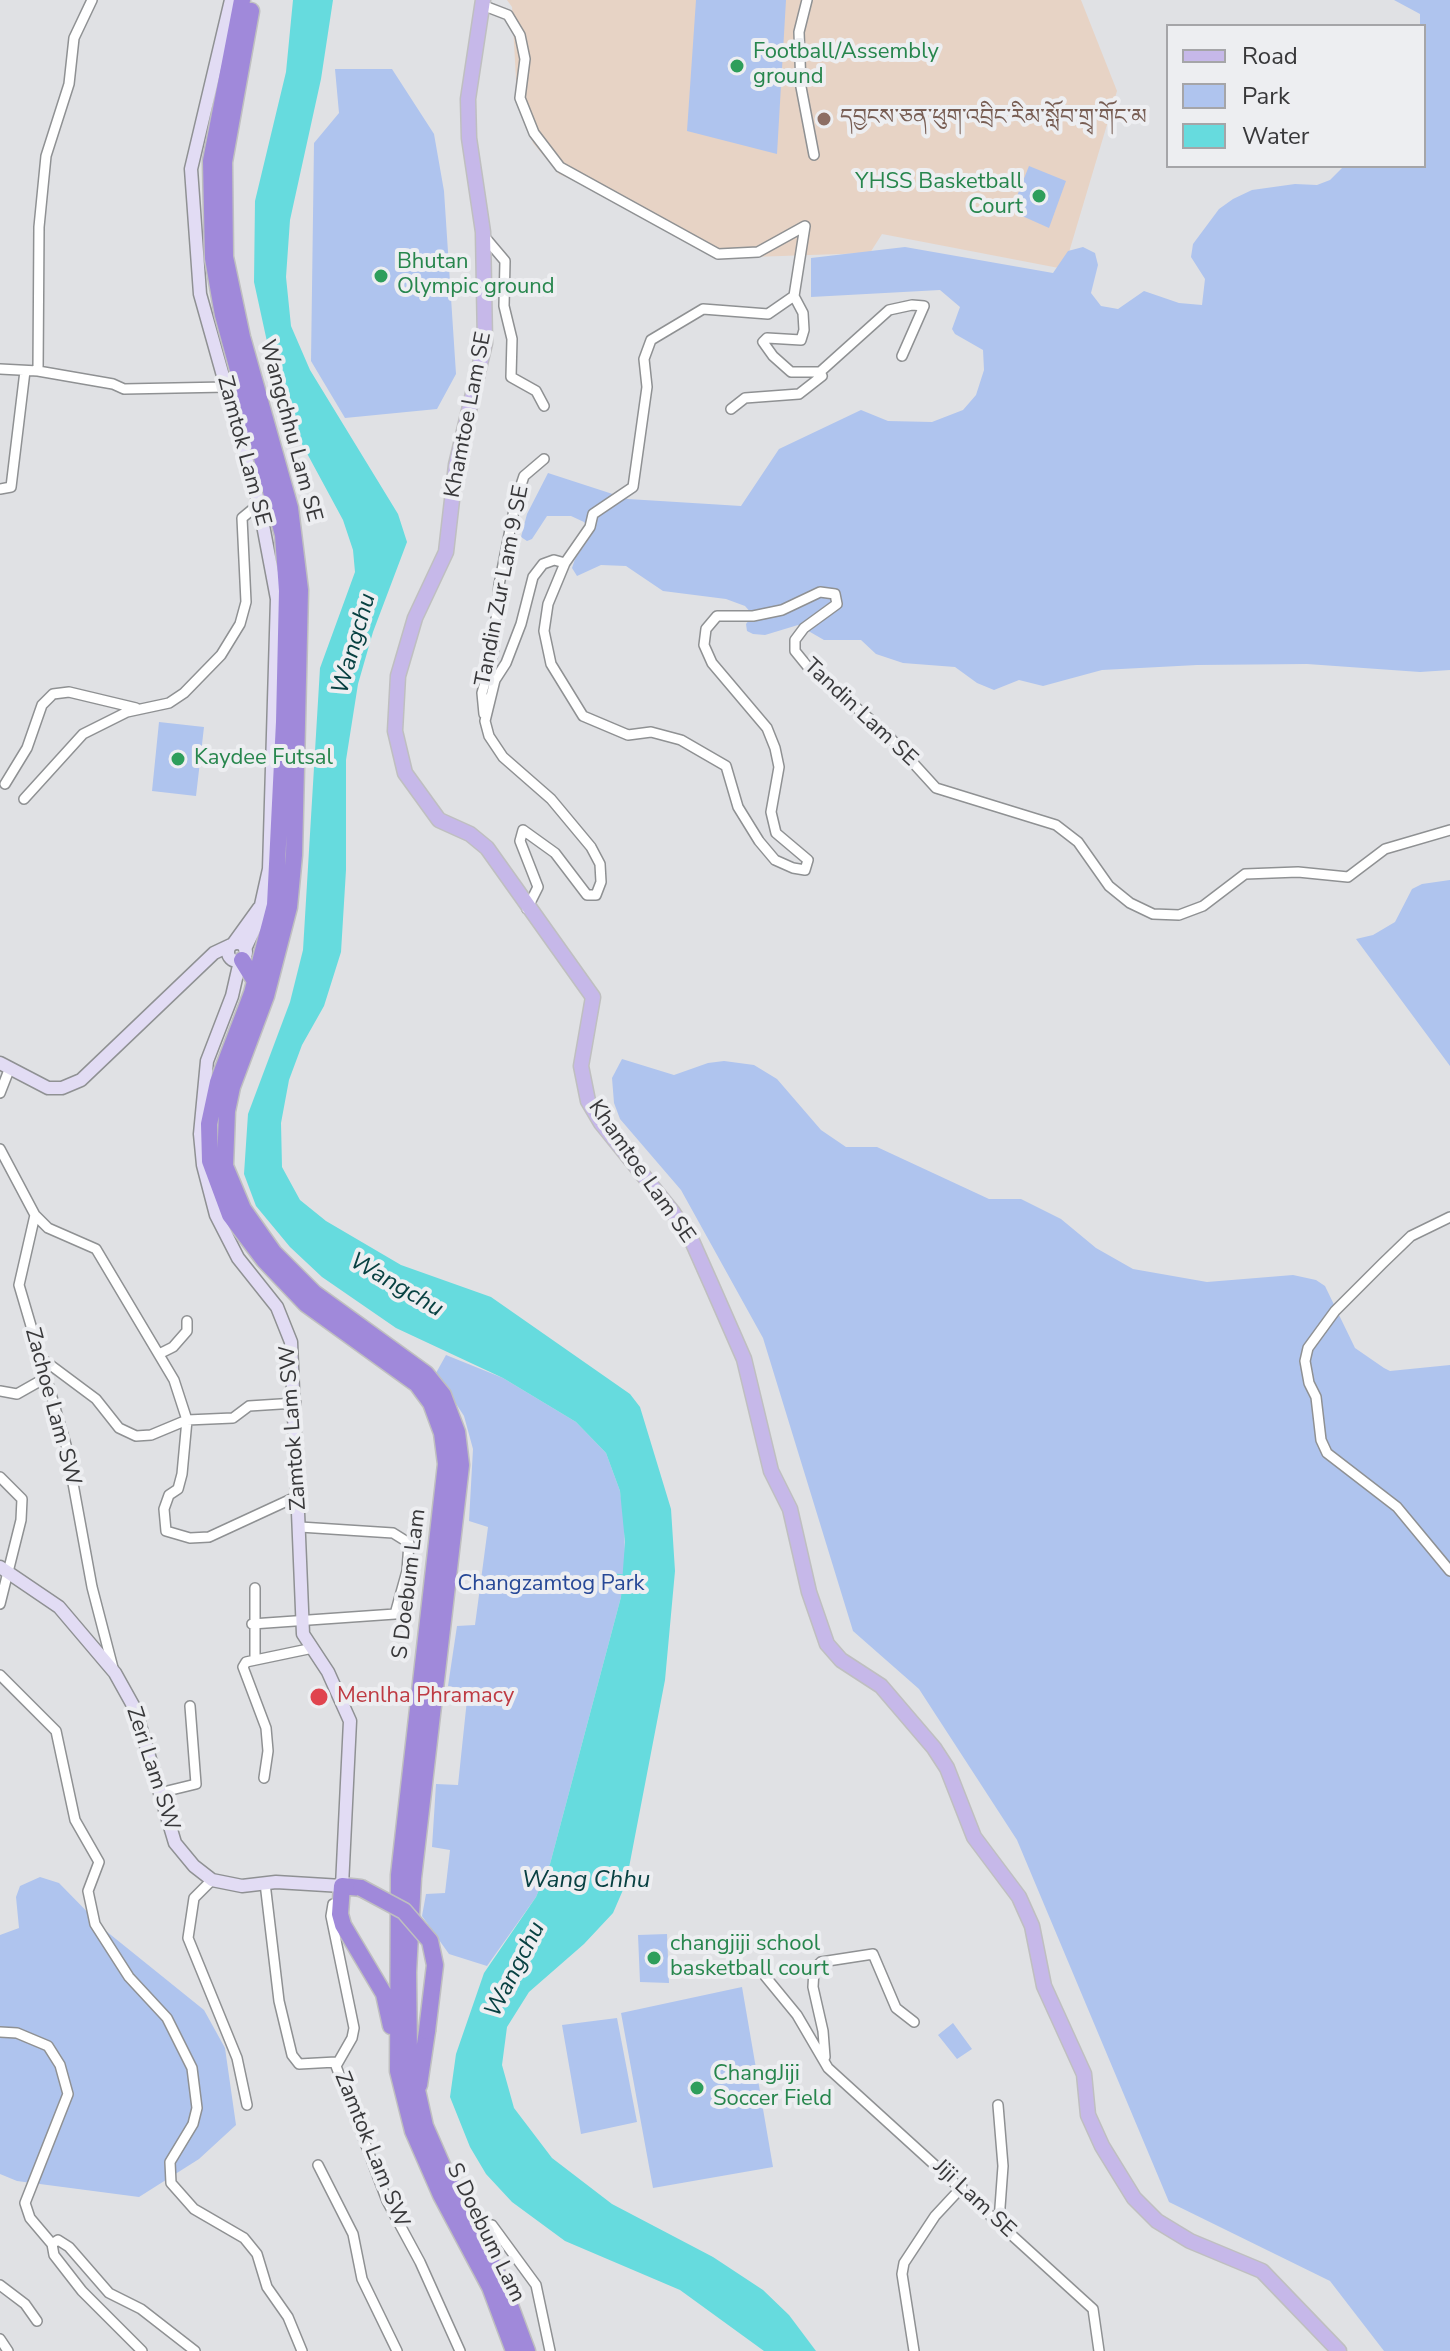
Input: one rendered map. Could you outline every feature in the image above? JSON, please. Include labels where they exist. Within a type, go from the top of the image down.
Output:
[{"type":"highway","name":"Wangchhu Lam SE","points":[[242,0],[211,161],[211,201],[213,258],[221,305],[283,535],[287,571],[279,882],[265,950]]},
{"type":"highway","name":"Wangchhu Lam SE","points":[[253,0],[226,147],[223,223],[232,294],[290,508],[299,572],[294,855],[289,907],[273,971]]},
{"type":"highway","points":[[255,981],[237,954],[265,950]]},
{"type":"highway","name":"S Doebum Lam","points":[[265,950],[241,1038],[225,1138],[225,1166],[243,1209],[294,1276],[343,1316],[412,1362],[435,1384],[457,1432],[461,1465],[413,1878],[408,1972],[409,2054],[425,2126],[514,2310],[527,2351]]},
{"type":"highway","name":"S Doebum Lam","points":[[273,971],[218,1082],[209,1124],[210,1161],[221,1198],[247,1239],[296,1294],[403,1372],[425,1393],[436,1415],[445,1448],[431,1604],[399,1875],[398,2071],[413,2131],[441,2195],[490,2287],[514,2351]]},
{"type":"highway","points":[[398,2071],[384,1994],[343,1925],[341,1894],[361,1888],[404,1911],[430,1941],[435,1965],[419,2085],[425,2126]]},
{"type":"main road","name":"Khamtoe Lam SE","points":[[482,2],[468,99],[483,235],[485,343],[456,465],[446,552],[402,652],[395,700],[395,731],[405,773],[439,820],[481,841],[593,997],[581,1066],[588,1101],[601,1123],[672,1211],[692,1241],[744,1359],[771,1471],[790,1509],[809,1592],[827,1644],[841,1660],[881,1686],[934,1748],[947,1768],[974,1837],[1019,1897],[1035,1936],[1044,1986],[1084,2074],[1088,2115],[1102,2146],[1134,2198],[1157,2221],[1190,2241],[1262,2271],[1339,2351]]},
{"type":"street","points":[[38,371],[39,227],[46,156],[69,84],[74,38],[92,0]]},
{"type":"street","name":"Zamtok Lam SE","points":[[231,0],[191,169],[200,294],[259,504],[277,599],[269,869],[257,923],[237,954]]},
{"type":"street","points":[[499,0],[520,35],[525,70],[520,98],[534,133],[552,158],[571,174],[649,213],[718,254],[758,252],[805,226],[794,296],[803,313],[801,340],[767,338],[763,342],[791,372],[820,372],[889,310],[924,306],[902,356]]},
{"type":"street","points":[[807,0],[799,32],[801,87],[814,155]]},
{"type":"street","points":[[482,2],[508,15]]},
{"type":"street","points":[[483,235],[505,261],[504,306],[512,339],[511,377],[536,391],[544,406]]},
{"type":"street","points":[[527,909],[538,887],[520,841],[523,830],[555,853],[587,895],[596,895],[601,882],[600,864],[591,847],[551,799],[503,757],[489,736],[485,721],[495,680],[506,663],[521,624],[533,577],[543,564],[554,560],[565,563],[590,527],[593,514],[633,487],[647,387],[644,359],[651,340],[703,309],[768,314],[794,296]]},
{"type":"street","points":[[0,369],[38,371],[113,384],[124,389],[226,387]]},
{"type":"street","points":[[0,489],[11,487],[25,371]]},
{"type":"street","points":[[731,409],[745,398],[799,394],[822,376],[820,372]]},
{"type":"street","name":"Tandin Zur Lam 9 SE","points":[[485,721],[482,693],[493,654],[499,585],[516,500],[524,476],[544,459]]},
{"type":"street","points":[[24,799],[83,734],[139,709],[169,703],[184,693],[231,641],[240,624],[247,593],[242,518],[259,504]]},
{"type":"street","name":"Tandin Lam SE","points":[[565,563],[552,592],[544,631],[551,664],[583,716],[628,735],[651,732],[681,740],[726,766],[738,807],[759,841],[775,860],[793,868],[805,870],[808,860],[776,833],[771,812],[779,767],[775,748],[758,716],[712,663],[704,645],[706,629],[717,616],[753,616],[782,610],[820,592],[835,594],[837,604],[804,628],[795,640],[795,651],[808,667],[884,731],[936,788],[1056,825],[1078,842],[1109,886],[1153,914],[1179,915],[1203,906],[1245,874],[1298,872],[1348,877],[1385,849],[1450,830]]},
{"type":"street","points":[[5,784],[27,748],[42,705],[53,694],[69,692],[139,709]]},
{"type":"street","points":[[0,1093],[4,1067],[48,1088],[62,1088],[81,1080],[207,961],[237,954]]},
{"type":"street","name":"Zamtok Lam SW","points":[[237,954],[233,986],[207,1061],[201,1110],[203,1165],[216,1215],[238,1258],[277,1307],[291,1342],[300,1495],[303,1634],[328,1672],[350,1721],[341,1894],[333,1904],[331,1916],[354,2028],[352,2038],[336,2062],[387,2201],[420,2262],[460,2351]]},
{"type":"street","points":[[0,1149],[35,1215],[48,1228],[96,1249],[174,1380],[187,1420],[182,1474],[178,1489],[169,1495],[164,1509],[166,1531],[190,1538],[209,1537],[300,1495]]},
{"type":"street","name":"Zachoe Lam SW","points":[[35,1215],[19,1285],[72,1470],[101,1630],[115,1673]]},
{"type":"street","points":[[1450,1217],[1411,1236],[1383,1263],[1335,1311],[1308,1348],[1305,1361],[1309,1383],[1316,1397],[1321,1440],[1327,1453],[1397,1507],[1450,1571]]},
{"type":"street","points":[[159,1354],[173,1347],[187,1331],[187,1321]]},
{"type":"street","points":[[39,1356],[96,1399],[127,1433],[151,1435],[187,1420],[233,1418],[249,1406],[296,1403]]},
{"type":"street","points":[[0,1391],[17,1394],[47,1377]]},
{"type":"street","points":[[0,1477],[22,1499],[21,1520],[4,1569],[0,1604]]},
{"type":"street","points":[[252,1624],[395,1614],[407,1571],[409,1543],[393,1533],[300,1527]]},
{"type":"street","name":"Zeri Lam SW","points":[[4,1569],[59,1607],[115,1673],[135,1709],[175,1843],[194,1866],[212,1880]]},
{"type":"street","points":[[255,1588],[252,1624],[255,1660]]},
{"type":"street","points":[[264,1778],[268,1751],[266,1728],[243,1667],[255,1660],[313,1648]]},
{"type":"street","points":[[0,1675],[56,1731],[75,1820],[99,1862],[88,1891],[95,1924],[129,1977],[167,2018],[192,2068],[197,2108],[193,2124],[170,2162],[171,2183],[194,2209],[244,2238],[257,2254],[267,2287],[288,2317],[302,2351]]},
{"type":"street","points":[[159,1793],[196,1784],[190,1706]]},
{"type":"street","points":[[247,2105],[237,2058],[188,1938],[194,1898],[212,1880],[242,1886],[265,1883],[341,1894]]},
{"type":"street","points":[[265,1883],[279,2001],[292,2055],[299,2064],[336,2062]]},
{"type":"street","points":[[825,2060],[823,2031],[813,1987],[814,1969],[821,1962],[873,1954],[896,2008],[914,2022]]},
{"type":"street","name":"Jiji Lam SE","points":[[765,1976],[782,1993],[828,2068],[1093,2309],[1099,2351]]},
{"type":"street","points":[[0,2032],[17,2033],[48,2046],[60,2065],[68,2094],[25,2203],[30,2218],[52,2244],[54,2255],[82,2291],[142,2351]]},
{"type":"street","points":[[998,2105],[1003,2166],[999,2221]]},
{"type":"street","points":[[318,2165],[353,2234],[362,2279],[395,2340],[397,2351]]},
{"type":"street","points":[[914,2351],[902,2274],[904,2263],[916,2241],[962,2187]]},
{"type":"street","points":[[469,2219],[492,2225],[536,2285],[550,2351]]},
{"type":"street","points":[[52,2244],[58,2240],[69,2247],[109,2293],[141,2309],[195,2351]]},
{"type":"street","points":[[0,2285],[25,2304],[37,2321]]},
{"type":"street","points":[[0,2339],[8,2351]]},
{"type":"shaded area","name":"དབྱངས་ཅན་ཕུག་འབྲིང་རིམ་སློབ་གྲྭ་གོང་མ","points":[[507,0],[1081,0],[1117,91],[1064,269],[882,234],[870,253],[722,258],[636,208],[559,174],[533,143],[517,97],[512,7]]},
{"type":"green space","name":"Football/Assembly ground","points":[[696,0],[786,0],[777,154],[687,131]]},
{"type":"green space","points":[[1394,0],[1450,0],[1450,670],[1420,672],[1307,664],[1197,665],[1102,670],[1043,686],[1019,680],[994,690],[977,683],[955,667],[903,663],[876,654],[861,640],[824,640],[798,625],[765,635],[753,634],[747,631],[746,624],[753,615],[745,606],[726,599],[663,591],[626,566],[601,565],[577,576],[572,568],[575,559],[592,534],[584,522],[571,516],[547,516],[532,539],[527,541],[521,537],[527,514],[548,473],[628,499],[741,506],[779,449],[861,410],[888,421],[932,422],[963,410],[976,395],[984,370],[983,350],[955,334],[952,329],[960,307],[940,290],[811,297],[811,258],[905,247],[1053,273],[1068,251],[1083,247],[1095,253],[1098,265],[1091,293],[1101,306],[1118,309],[1144,291],[1179,303],[1202,305],[1205,279],[1191,257],[1193,244],[1219,209],[1233,199],[1252,190],[1295,184],[1317,185],[1330,180],[1342,168],[1426,168],[1426,24],[1420,24],[1420,14]]},
{"type":"green space","name":"Bhutan Olympic ground","points":[[335,69],[392,69],[434,134],[444,191],[456,374],[437,409],[345,418],[311,361],[314,143],[339,113]]},
{"type":"green space","name":"YHSS Basketball Court","points":[[1029,166],[1066,181],[1049,228],[1011,211]]},
{"type":"green space","name":"Kaydee Futsal","points":[[159,722],[204,727],[196,796],[152,791]]},
{"type":"green space","points":[[1450,880],[1450,1066],[1356,939],[1373,935],[1395,922],[1412,889],[1422,884]]},
{"type":"green space","points":[[622,1059],[674,1075],[724,1061],[754,1065],[777,1079],[821,1130],[846,1147],[877,1147],[989,1199],[1021,1199],[1061,1219],[1096,1248],[1133,1269],[1207,1282],[1293,1275],[1316,1280],[1325,1286],[1355,1348],[1384,1368],[1390,1371],[1450,1365],[1450,2351],[1384,2351],[1330,2281],[1169,2202],[1017,1840],[919,1689],[853,1631],[763,1338],[681,1190],[620,1119],[614,1103],[612,1078]]},
{"type":"green space","name":"Changzamtog Park","points":[[446,1355],[503,1378],[576,1422],[606,1453],[620,1491],[624,1518],[625,1559],[621,1597],[550,1864],[536,1897],[487,1966],[449,1954],[422,1916],[426,1894],[445,1893],[450,1850],[432,1847],[436,1784],[458,1785],[468,1690],[448,1686],[457,1626],[475,1625],[488,1527],[469,1521],[473,1449],[464,1416],[436,1373]]},
{"type":"green space","points":[[40,1877],[59,1883],[106,1931],[204,2010],[225,2048],[236,2125],[199,2159],[139,2197],[17,2181],[0,2174],[0,1935],[19,1928],[16,1897],[20,1886]]},
{"type":"green space","name":"changjiji school basketball court","points":[[667,1934],[669,1983],[640,1982],[638,1935]]},
{"type":"green space","name":"ChangJiji Soccer Field","points":[[742,1987],[773,2167],[653,2188],[621,2013]]},
{"type":"green space","points":[[617,2018],[637,2122],[581,2134],[562,2025]]},
{"type":"green space","points":[[953,2023],[972,2049],[957,2059],[938,2035]]},
{"type":"water","name":"Wang Chhu","points":[[293,0],[333,0],[321,79],[290,220],[286,277],[291,326],[310,370],[398,514],[407,542],[373,632],[358,684],[346,760],[346,870],[341,952],[324,1006],[302,1045],[289,1080],[281,1123],[282,1167],[300,1200],[326,1221],[401,1265],[491,1297],[630,1394],[640,1407],[671,1509],[675,1571],[665,1680],[626,1883],[613,1913],[584,1944],[529,1992],[507,2027],[502,2065],[514,2108],[552,2158],[612,2204],[713,2257],[763,2290],[789,2315],[816,2351],[764,2351],[680,2290],[565,2241],[512,2202],[486,2174],[470,2147],[450,2097],[456,2054],[484,1973],[536,1897],[550,1864],[621,1597],[625,1542],[620,1491],[606,1453],[576,1422],[503,1378],[396,1328],[322,1277],[290,1247],[256,1206],[244,1174],[248,1114],[290,1002],[303,950],[320,668],[355,572],[353,550],[343,520],[296,433],[276,383],[254,282],[255,201],[286,72]]},
{"type":"waterway","points":[[604,1574],[624,1576]]},
{"type":"place","name":"Football/Assembly ground","points":[[737,66]]},
{"type":"place","name":"དབྱངས་ཅན་ཕུག་འབྲིང་རིམ་སློབ་གྲྭ་གོང་མ","points":[[824,119]]},
{"type":"place","name":"YHSS Basketball Court","points":[[1039,196]]},
{"type":"place","name":"Bhutan Olympic ground","points":[[381,276]]},
{"type":"place","name":"Kaydee Futsal","points":[[178,759]]},
{"type":"place","name":"Menlha Phramacy","points":[[319,1697]]},
{"type":"place","name":"changjiji school basketball court","points":[[654,1958]]},
{"type":"place","name":"ChangJiji Soccer Field","points":[[697,2088]]},
{"type":"water label","name":"Wangchu","points":[[355,644]]},
{"type":"water label","name":"Wangchu","points":[[396,1286]]},
{"type":"water label","name":"Wangchu","points":[[516,1970]]}]
